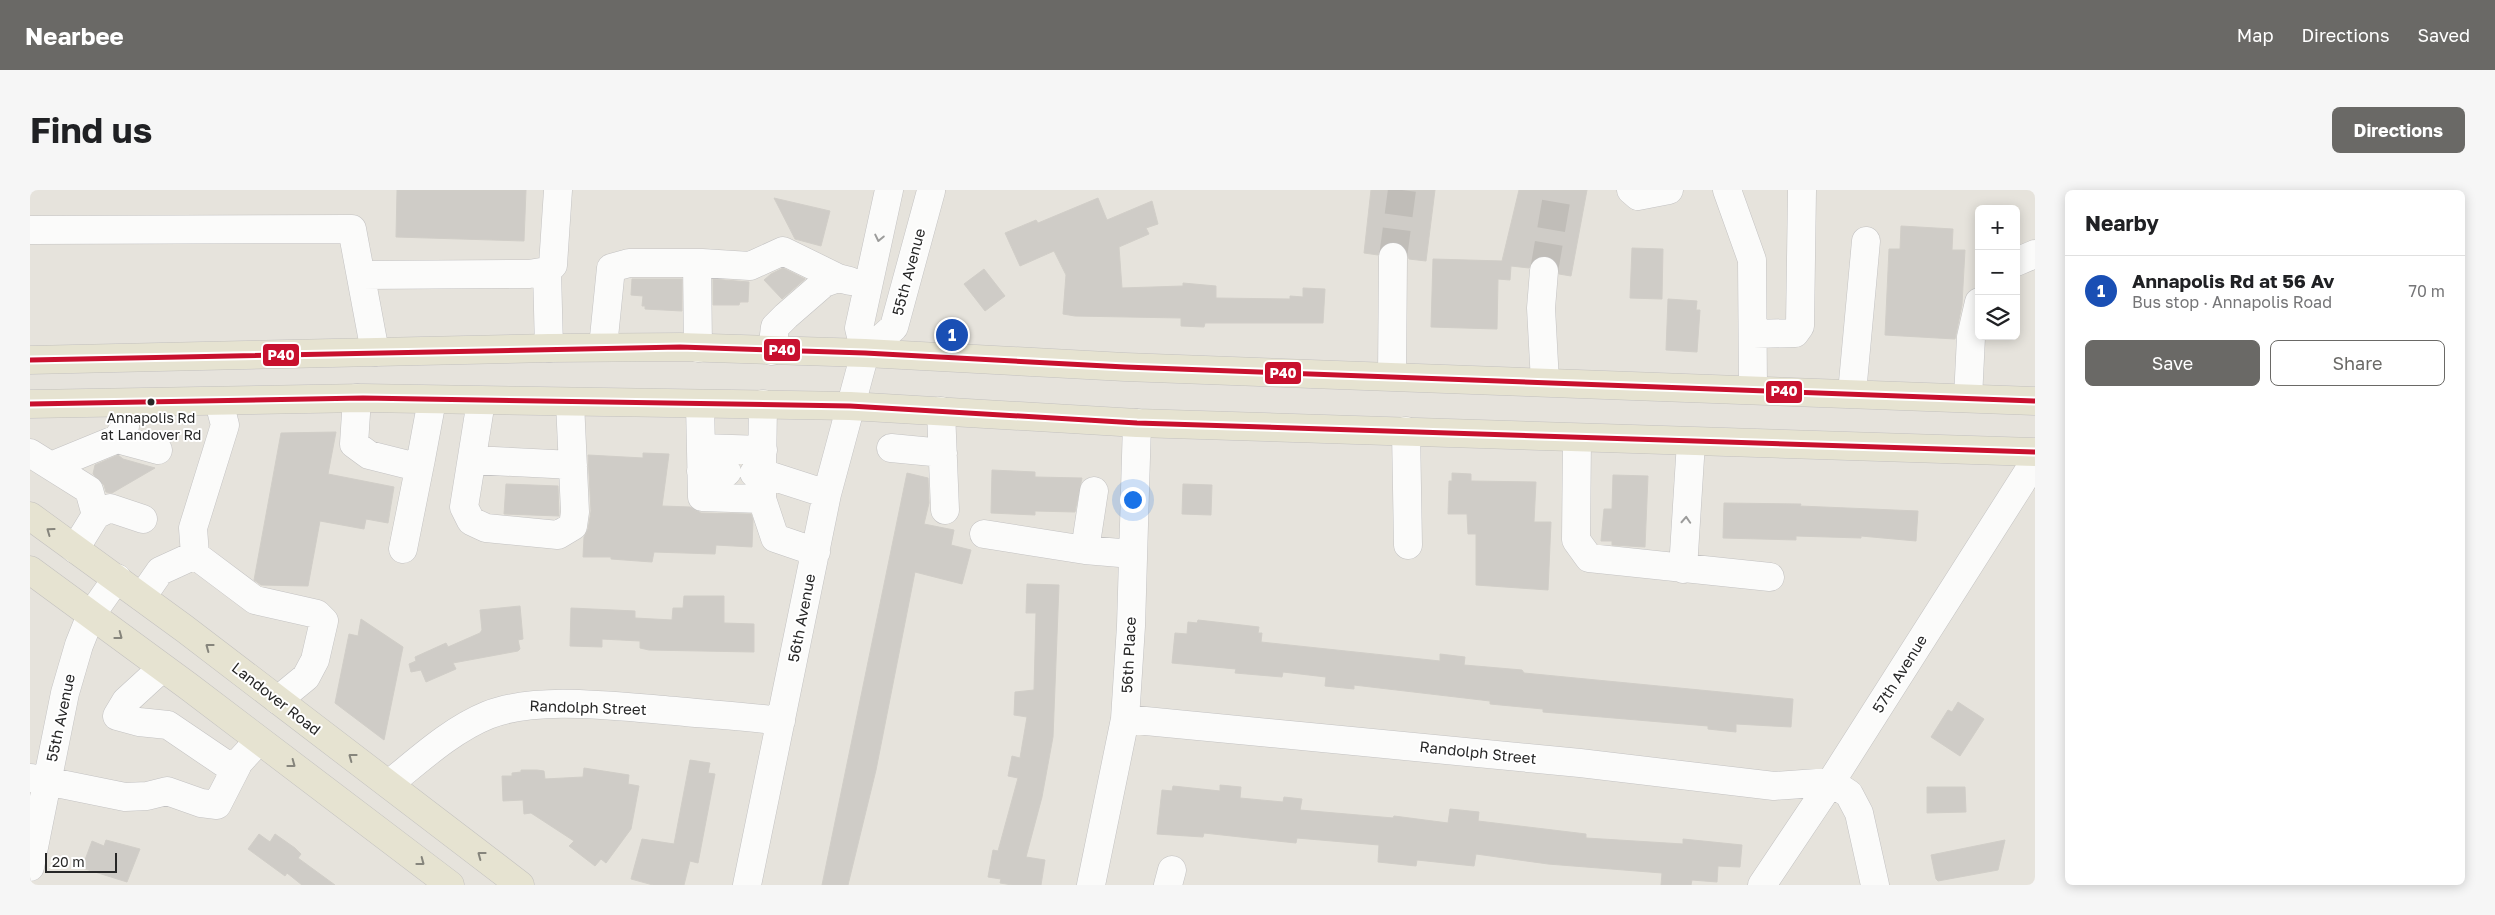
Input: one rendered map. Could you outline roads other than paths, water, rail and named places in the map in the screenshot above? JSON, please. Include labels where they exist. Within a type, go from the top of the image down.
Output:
[{"type":"main road","points":[[30,360],[603,347],[698,348],[865,353],[1125,367],[2035,400]]},
{"type":"main road","points":[[30,404],[357,398],[850,406],[1137,423],[2035,452]]},
{"type":"main road","name":"Landover Road","points":[[30,516],[117,578],[520,885]]},
{"type":"main road","points":[[30,570],[260,740],[450,885]]},
{"type":"street","points":[[361,275],[530,274],[546,271],[553,265],[558,190]]},
{"type":"street","points":[[865,353],[859,328],[889,190]]},
{"type":"street","name":"55th Avenue","points":[[865,353],[894,327],[930,190]]},
{"type":"street","points":[[1631,190],[1638,196],[1669,190]]},
{"type":"street","points":[[1727,190],[1752,260],[1753,389]]},
{"type":"street","points":[[1753,334],[1795,332],[1800,326],[1802,190]]},
{"type":"street","points":[[30,230],[352,229],[375,352]]},
{"type":"street","points":[[1852,393],[1866,241]]},
{"type":"street","points":[[603,347],[611,268],[629,264],[697,263],[750,266],[783,250],[838,278],[869,285]]},
{"type":"street","points":[[2020,260],[2035,254]]},
{"type":"street","points":[[1392,376],[1393,257]]},
{"type":"street","points":[[697,263],[698,348]]},
{"type":"street","points":[[546,271],[549,348]]},
{"type":"street","points":[[1544,271],[1541,308],[1545,382]]},
{"type":"street","points":[[772,351],[776,327],[824,283],[838,278]]},
{"type":"street","points":[[1968,398],[1971,336],[1975,319]]},
{"type":"street","name":"56th Avenue","points":[[747,885],[827,494],[865,353]]},
{"type":"street","points":[[357,398],[354,444],[369,456],[413,466],[421,459]]},
{"type":"street","points":[[403,549],[432,400]]},
{"type":"street","points":[[481,401],[464,507],[471,521],[486,528],[558,535],[573,526],[576,512],[570,402]]},
{"type":"street","points":[[219,402],[225,426],[193,528],[195,554],[256,600],[317,614],[324,621],[315,660],[306,677],[278,700]]},
{"type":"street","points":[[117,439],[125,427],[125,403]]},
{"type":"street","points":[[700,404],[710,464],[702,497],[760,474]]},
{"type":"street","points":[[763,404],[760,474],[775,538],[816,552]]},
{"type":"street","points":[[941,411],[944,510]]},
{"type":"street","name":"56th Place","points":[[1091,885],[1125,719],[1131,626],[1137,423]]},
{"type":"street","points":[[1406,431],[1408,545]]},
{"type":"street","points":[[1577,438],[1576,540],[1589,558],[1770,577]]},
{"type":"street","points":[[40,459],[117,439],[158,450]]},
{"type":"street","points":[[1684,569],[1691,442]]},
{"type":"street","points":[[891,448],[942,453]]},
{"type":"street","points":[[40,459],[89,490],[96,515]]},
{"type":"street","points":[[472,460],[573,465]]},
{"type":"street","name":"57th Avenue","points":[[1762,885],[1831,782],[2035,461]]},
{"type":"street","points":[[710,464],[760,474],[827,494]]},
{"type":"street","points":[[1084,550],[1094,491]]},
{"type":"street","points":[[75,548],[96,515],[110,508],[142,519]]},
{"type":"street","points":[[984,534],[1084,550],[1132,554]]},
{"type":"street","points":[[142,597],[160,571],[195,554]]},
{"type":"street","name":"55th Avenue","points":[[30,867],[39,780],[79,645],[91,615],[117,578]]},
{"type":"street","points":[[162,668],[126,700],[117,716],[139,722],[168,725],[226,765],[239,762]]},
{"type":"street","name":"Randolph Street","points":[[388,784],[431,750],[465,728],[486,716],[524,706],[627,707],[781,721]]},
{"type":"street","name":"Randolph Street","points":[[1125,719],[1570,762],[1774,786],[1831,782]]},
{"type":"street","points":[[39,780],[126,797],[147,796],[167,792],[217,805],[239,762],[260,740]]},
{"type":"street","points":[[1831,782],[1849,794],[1859,813],[1868,844],[1875,885]]},
{"type":"tunnel","points":[[1393,257],[1402,190]]},
{"type":"tunnel","points":[[1544,271],[1558,190]]},
{"type":"place","name":"Annapolis Rd at 56 Av","points":[[952,335]]},
{"type":"place","name":"Annapolis Rd at Landover Rd","points":[[151,402]]}]
